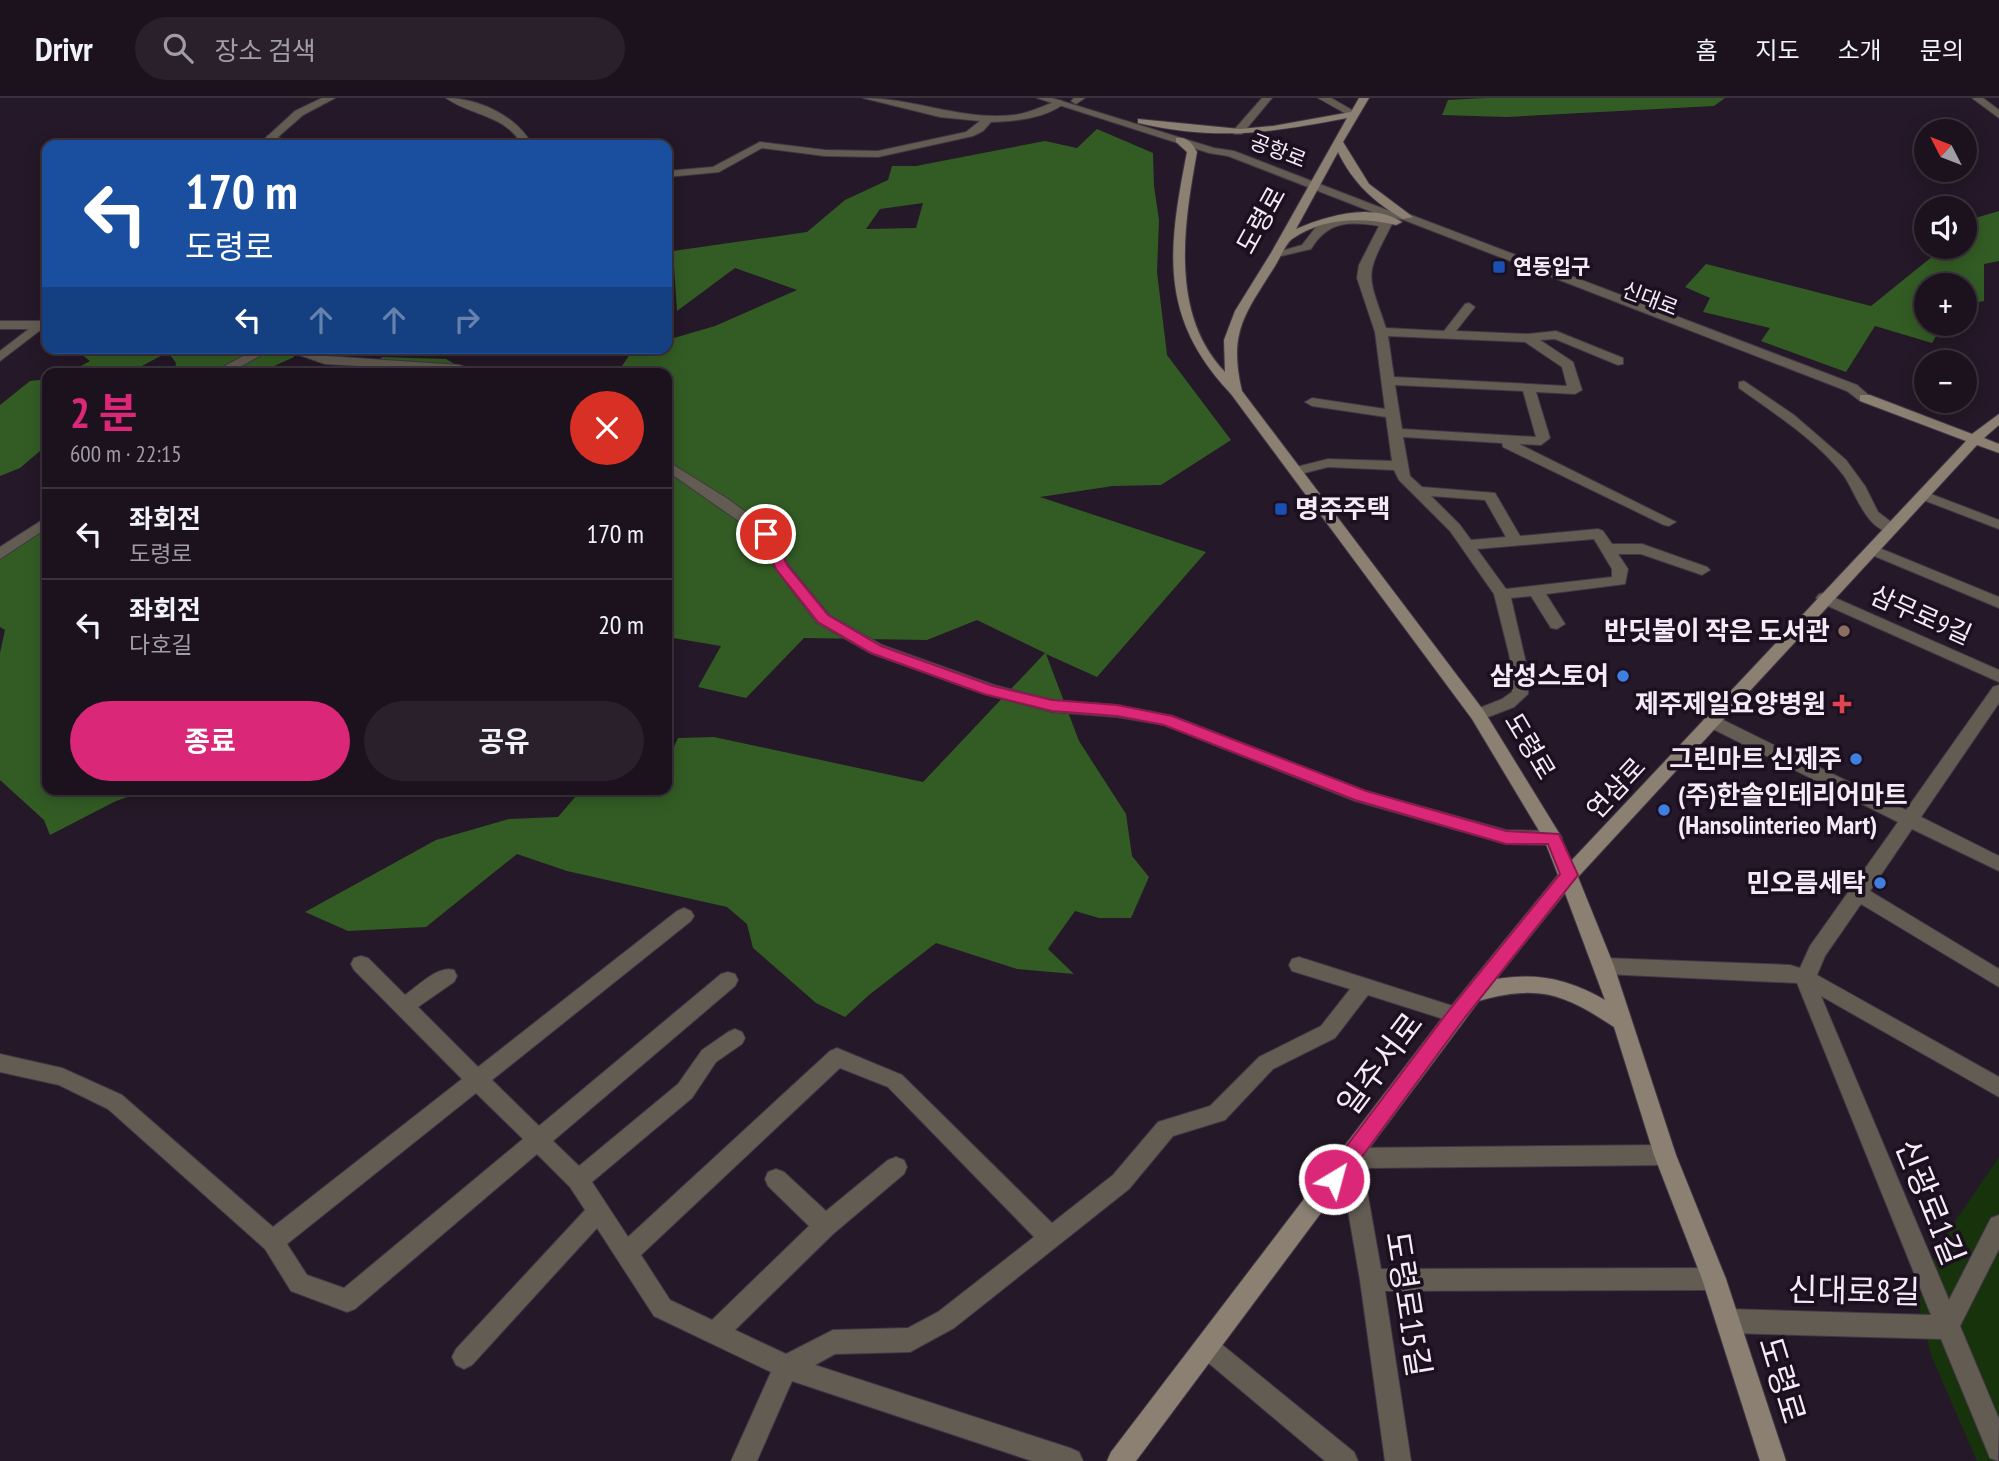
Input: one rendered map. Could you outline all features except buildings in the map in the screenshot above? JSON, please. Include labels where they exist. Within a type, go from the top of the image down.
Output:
[{"type":"main road","name":"도령로","points":[[1364,98],[1313,185],[1277,254],[1249,295],[1232,334],[1229,364],[1236,391],[1478,715],[1553,838],[1604,966],[1665,1155],[1729,1321],[1773,1461]]},
{"type":"main road","points":[[1142,121],[1185,129],[1238,132],[1272,130],[1354,114]]},
{"type":"main road","points":[[1180,140],[1188,145],[1192,152],[1181,215],[1178,274],[1185,307],[1194,335],[1210,364],[1236,391]]},
{"type":"main road","points":[[1338,142],[1361,183],[1376,200],[1402,220]]},
{"type":"main road","points":[[1284,239],[1318,222],[1339,217],[1376,216],[1402,220]]},
{"type":"main road","name":"신대로","points":[[1865,398],[1999,449]]},
{"type":"main road","name":"연삼로","points":[[1569,875],[1824,598],[1974,440],[1999,418]]},
{"type":"main road","name":"일주서로","points":[[1120,1461],[1456,1015],[1569,875]]},
{"type":"main road","points":[[1473,994],[1505,984],[1543,982],[1576,993],[1622,1022]]},
{"type":"street","points":[[299,113],[299,107],[310,98]]},
{"type":"street","points":[[269,140],[299,113],[330,98]]},
{"type":"street","points":[[451,98],[510,123],[523,133],[525,140]]},
{"type":"street","points":[[868,98],[987,120],[1026,117],[1070,100]]},
{"type":"street","name":"공항로","points":[[1042,98],[1070,100],[1142,121],[1222,146],[1230,153]]},
{"type":"street","points":[[1238,132],[1267,98]]},
{"type":"street","points":[[1323,98],[1354,114]]},
{"type":"street","points":[[1977,98],[1999,116]]},
{"type":"street","name":"공항로","points":[[1070,100],[1213,151],[1230,153],[1313,185]]},
{"type":"street","points":[[672,174],[715,170],[760,145],[825,153],[878,154],[969,134],[979,129],[987,120]]},
{"type":"street","name":"신대로","points":[[1313,185],[1842,396],[1865,398]]},
{"type":"street","points":[[1277,254],[1307,247],[1318,230],[1330,224],[1363,220],[1386,224],[1365,265],[1363,278],[1381,332],[1400,466],[1404,477],[1432,503],[1467,545],[1502,594],[1519,665],[1520,694],[1508,703],[1478,715]]},
{"type":"street","points":[[1448,334],[1469,307]]},
{"type":"street","points":[[0,325],[42,324]]},
{"type":"street","points":[[0,357],[42,326]]},
{"type":"street","points":[[1381,332],[1528,338],[1556,335],[1618,361]]},
{"type":"street","points":[[1388,381],[1575,390],[1568,365],[1528,338]]},
{"type":"street","points":[[228,368],[256,354]]},
{"type":"street","points":[[305,354],[325,360],[444,368]]},
{"type":"street","points":[[1744,385],[1789,418],[1841,463],[1858,486],[1872,515],[1892,528]]},
{"type":"street","points":[[1396,433],[1541,441],[1543,438],[1528,387]]},
{"type":"street","points":[[1312,402],[1394,414]]},
{"type":"street","points":[[1499,439],[1669,522]]},
{"type":"street","points":[[1297,471],[1328,463],[1400,466]]},
{"type":"street","points":[[672,468],[766,534],[781,566],[823,619],[876,649],[990,690],[1040,703],[1117,711],[1167,720],[1361,796],[1506,837],[1553,838]]},
{"type":"street","points":[[1417,491],[1490,496],[1516,541]]},
{"type":"street","points":[[1923,495],[1999,525]]},
{"type":"street","points":[[0,554],[42,525]]},
{"type":"street","points":[[1467,545],[1598,534],[1620,569],[1620,581],[1502,594]]},
{"type":"street","points":[[1608,549],[1643,549],[1702,570]]},
{"type":"street","points":[[1871,550],[1999,603]]},
{"type":"street","points":[[1536,591],[1557,624]]},
{"type":"street","name":"삼무로9길","points":[[1824,598],[1999,676]]},
{"type":"street","points":[[1806,978],[1817,952],[1999,691]]},
{"type":"street","points":[[1711,721],[1999,864]]},
{"type":"street","points":[[1859,894],[1999,979]]},
{"type":"street","points":[[273,1241],[684,916]]},
{"type":"street","points":[[361,964],[476,1080],[540,1138],[578,1180],[662,1308],[786,1367],[1070,1461]]},
{"type":"street","points":[[1299,965],[1456,1015]]},
{"type":"street","points":[[1604,966],[1790,973],[1806,978],[1999,1088]]},
{"type":"street","points":[[403,1007],[447,976]]},
{"type":"street","name":"신광로1길","points":[[1806,978],[1810,995],[1999,1449]]},
{"type":"street","points":[[0,1063],[62,1077],[115,1102],[273,1241],[299,1283],[347,1301],[728,980]]},
{"type":"street","points":[[744,1461],[786,1367],[833,1342],[910,1340],[946,1320],[1121,1182],[1166,1129],[1217,1112],[1266,1063],[1328,1032],[1364,986]]},
{"type":"street","points":[[578,1180],[685,1091],[709,1056],[735,1038]]},
{"type":"street","points":[[626,1253],[837,1057],[895,1081],[1051,1238]]},
{"type":"street","points":[[1350,1158],[1665,1155]]},
{"type":"street","name":"도령로15길","points":[[1350,1158],[1373,1280],[1398,1461]]},
{"type":"street","points":[[715,1333],[825,1226],[896,1167]]},
{"type":"street","points":[[776,1179],[825,1226]]},
{"type":"street","points":[[464,1357],[599,1210]]},
{"type":"street","name":"신대로8길","points":[[1729,1321],[1947,1327],[1999,1226]]},
{"type":"street","points":[[1373,1280],[1714,1279]]},
{"type":"street","points":[[1207,1347],[1345,1461]]},
{"type":"green space","points":[[1725,98],[1714,106],[1506,117],[1442,115],[1448,100]]},
{"type":"green space","points":[[1097,129],[1153,153],[1159,220],[1157,272],[1167,355],[1231,440],[1161,485],[1113,486],[1040,497],[1206,552],[1097,677],[1046,654],[1079,741],[1126,814],[1132,856],[1149,877],[1131,918],[1099,918],[1075,911],[1048,949],[1074,974],[1017,969],[936,943],[845,1017],[816,1003],[753,948],[747,924],[727,907],[567,871],[517,854],[426,927],[348,931],[305,912],[436,840],[509,819],[558,817],[577,795],[672,795],[672,751],[678,738],[714,737],[923,782],[1045,653],[977,620],[927,640],[804,638],[746,698],[698,687],[721,646],[672,638],[672,368],[620,368],[630,354],[672,354],[672,339],[715,326],[797,290],[735,268],[677,311],[673,251],[807,232],[845,200],[888,180],[892,166],[916,166],[1045,141],[1077,148]],"holes":[[[923,203],[916,228],[866,229],[880,209]]]},
{"type":"green space","points":[[1999,211],[1999,261],[1984,264],[1984,301],[1977,302],[1977,273],[1914,273],[1914,336],[1936,336],[1932,343],[1875,326],[1846,372],[1761,341],[1770,328],[1703,312],[1710,298],[1685,287],[1706,264],[1871,306],[1929,259],[1977,259],[1977,217]]},
{"type":"green space","points":[[81,354],[164,354],[138,368],[77,368],[90,361]]},
{"type":"green space","points":[[169,354],[294,354],[294,357],[270,368],[175,368],[176,363]]},
{"type":"green space","points":[[382,357],[446,359],[461,368],[373,368]]},
{"type":"green space","points":[[42,380],[42,449],[20,468],[0,476],[0,405],[30,381]]},
{"type":"green space","points":[[42,530],[42,795],[134,795],[116,801],[50,835],[44,820],[0,780],[0,653],[5,630],[0,627],[0,558]]},
{"type":"green space","points":[[1999,1157],[1999,1461],[1977,1461],[1931,1355],[1918,1302],[1939,1245]]},
{"type":"place","name":"연동입구","points":[[1499,267]]},
{"type":"place","name":"명주주택","points":[[1281,509]]},
{"type":"place","name":"반딧불이 작은 도서관","points":[[1844,631]]},
{"type":"place","name":"삼성스토어","points":[[1623,676]]},
{"type":"place","name":"제주제일요양병원","points":[[1842,704]]},
{"type":"place","name":"그린마트 신제주","points":[[1856,759]]},
{"type":"place","name":"(주)한솔인테리어마트 (Hansolinterieo Mart)","points":[[1664,810]]},
{"type":"place","name":"민오름세탁","points":[[1880,883]]},
{"type":"route","points":[[766,534],[781,566],[823,619],[876,649],[990,690],[1052,706],[1117,711],[1167,720],[1361,796],[1506,837],[1553,838],[1569,875],[1456,1015],[1334,1179]]}]
